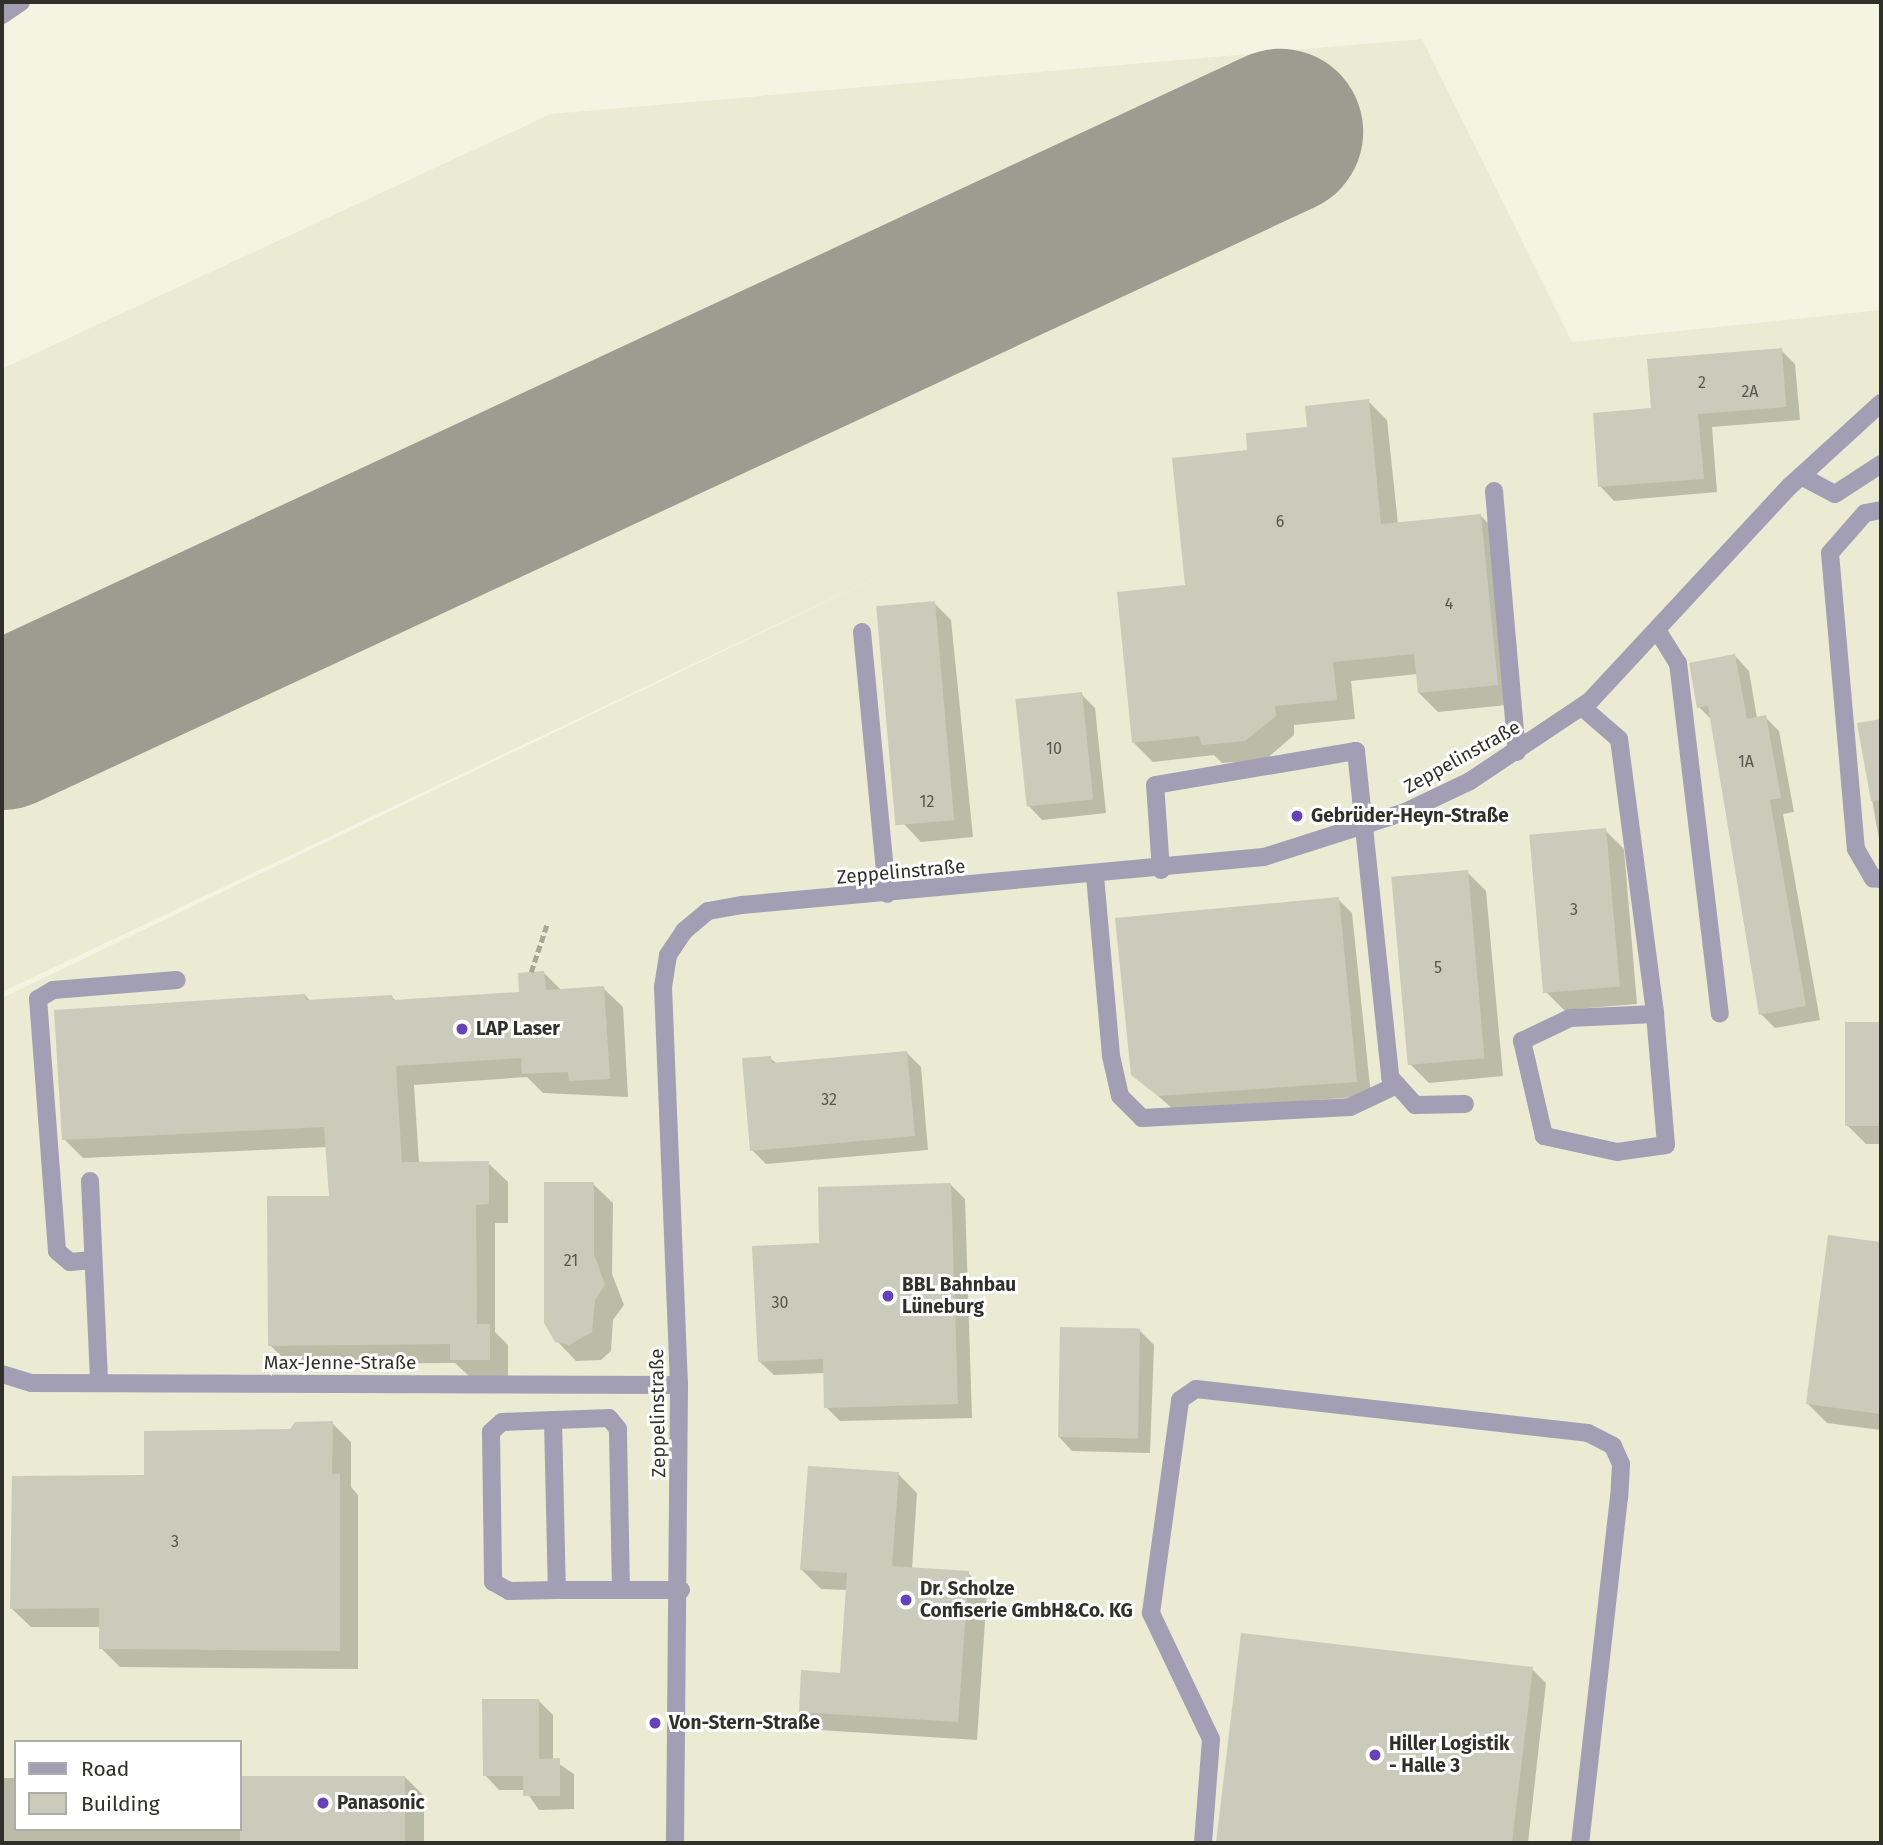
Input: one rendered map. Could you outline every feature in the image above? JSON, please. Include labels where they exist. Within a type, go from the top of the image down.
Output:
[{"type":"street","points":[[2,15],[20,2]]},
{"type":"street","name":"Zeppelinstraße","points":[[675,1843],[681,1590],[680,1385],[663,987],[668,955],[708,911],[1161,870],[1264,857],[1363,828],[1517,752],[1583,707],[1801,477],[1881,403]]},
{"type":"street","points":[[1801,477],[1835,494],[1881,464]]},
{"type":"street","points":[[1494,491],[1517,752]]},
{"type":"street","points":[[1881,510],[1866,513],[1830,553],[1856,849],[1873,878],[1881,879]]},
{"type":"street","points":[[1657,630],[1678,663],[1720,1013]]},
{"type":"street","points":[[862,632],[887,894]]},
{"type":"street","points":[[1583,707],[1619,739],[1655,1014],[1666,1145],[1617,1152],[1544,1136],[1521,1041],[1570,1018],[1655,1014]]},
{"type":"street","points":[[1161,870],[1155,785],[1356,751],[1390,1077],[1415,1105],[1465,1104]]},
{"type":"street","points":[[1095,876],[1111,1056],[1120,1096],[1142,1118],[1350,1107],[1397,1086]]},
{"type":"street","points":[[93,1260],[70,1262],[57,1251],[38,999],[53,990],[177,980]]},
{"type":"street","points":[[90,1181],[99,1383]]},
{"type":"street","name":"Max-Jenne-Straße","points":[[2,1374],[32,1383],[680,1385]]},
{"type":"street","points":[[1203,1843],[1211,1739],[1152,1613],[1180,1400],[1196,1389],[1588,1433],[1613,1446],[1621,1464],[1619,1497],[1580,1843]]},
{"type":"street","points":[[621,1590],[618,1429],[609,1418],[502,1422],[491,1432],[493,1582],[509,1591],[681,1590]]},
{"type":"street","points":[[553,1420],[558,1590]]},
{"type":"path","points":[[531,972],[547,924]]},
{"type":"shaded area","points":[[1422,39],[1572,342],[1881,310],[1881,1843],[2,1843],[2,998],[919,557],[2,992],[2,369],[551,114]]},
{"type":"building","points":[[1782,348],[1786,407],[1698,414],[1704,479],[1598,487],[1593,413],[1651,408],[1647,359]]},
{"type":"building","points":[[1369,399],[1381,524],[1481,514],[1498,685],[1418,693],[1414,654],[1333,662],[1337,700],[1275,706],[1276,716],[1245,741],[1202,745],[1199,736],[1132,743],[1117,592],[1185,585],[1172,458],[1247,450],[1246,433],[1307,427],[1305,406]]},
{"type":"building","points":[[935,601],[954,820],[895,825],[876,606]]},
{"type":"building","points":[[1735,654],[1747,719],[1766,715],[1781,798],[1770,800],[1806,1006],[1759,1015],[1708,706],[1697,708],[1689,663]]},
{"type":"building","points":[[1082,692],[1093,799],[1027,806],[1015,699]]},
{"type":"building","points":[[1881,719],[1881,800],[1871,801],[1857,723]]},
{"type":"building","points":[[1606,828],[1620,986],[1543,993],[1529,835]]},
{"type":"building","points":[[1468,870],[1484,1058],[1408,1065],[1391,877]]},
{"type":"building","points":[[1339,897],[1357,1082],[1158,1096],[1131,1075],[1115,918]]},
{"type":"building","points":[[544,971],[546,990],[604,986],[610,1079],[569,1081],[568,1072],[522,1074],[521,1058],[396,1066],[402,1162],[489,1161],[489,1204],[476,1205],[477,1324],[490,1324],[490,1360],[450,1360],[450,1344],[268,1346],[267,1196],[329,1196],[324,1127],[62,1140],[54,1010],[305,994],[306,1000],[392,995],[393,1000],[519,992],[518,973]]},
{"type":"building","points":[[1845,1022],[1881,1022],[1881,1126],[1845,1126]]},
{"type":"building","points":[[907,1051],[915,1136],[750,1151],[742,1058],[771,1056],[772,1063]]},
{"type":"building","points":[[544,1182],[594,1182],[594,1254],[605,1285],[595,1300],[592,1332],[569,1345],[555,1342],[544,1323]]},
{"type":"building","name":"BBL Bahnbau Lüneburg","points":[[951,1183],[958,1404],[824,1408],[823,1359],[758,1362],[752,1246],[819,1243],[818,1187]]},
{"type":"building","points":[[1828,1235],[1881,1242],[1881,1414],[1806,1404]]},
{"type":"building","points":[[1060,1327],[1140,1328],[1138,1438],[1058,1437]]},
{"type":"building","points":[[333,1421],[332,1474],[340,1474],[340,1651],[99,1649],[99,1608],[10,1609],[12,1476],[144,1475],[144,1431],[290,1429],[295,1422]]},
{"type":"building","name":"Dr. Scholze Confiserie GmbH&Co. KG","points":[[808,1466],[899,1472],[892,1566],[969,1571],[958,1722],[799,1712],[801,1670],[840,1673],[847,1573],[800,1570]]},
{"type":"building","name":"Hiller Logistik - Halle 3","points":[[1241,1633],[1533,1667],[1512,1843],[1216,1843]]},
{"type":"building","points":[[482,1699],[539,1699],[539,1759],[560,1758],[560,1796],[523,1796],[523,1776],[483,1776]]},
{"type":"building","name":"Panasonic","points":[[242,1776],[405,1776],[405,1843],[240,1843]]},
{"type":"runway","points":[[2,727],[1280,132]]},
{"type":"place","name":"Gebrüder-Heyn-Straße","points":[[1297,816]]},
{"type":"place","name":"LAP Laser","points":[[462,1029]]},
{"type":"place","name":"BBL Bahnbau Lüneburg","points":[[888,1296]]},
{"type":"place","name":"Dr. Scholze Confiserie GmbH&Co. KG","points":[[906,1600]]},
{"type":"place","name":"Von-Stern-Straße","points":[[655,1723]]},
{"type":"place","name":"Hiller Logistik - Halle 3","points":[[1375,1755]]},
{"type":"place","name":"Panasonic","points":[[323,1803]]}]
